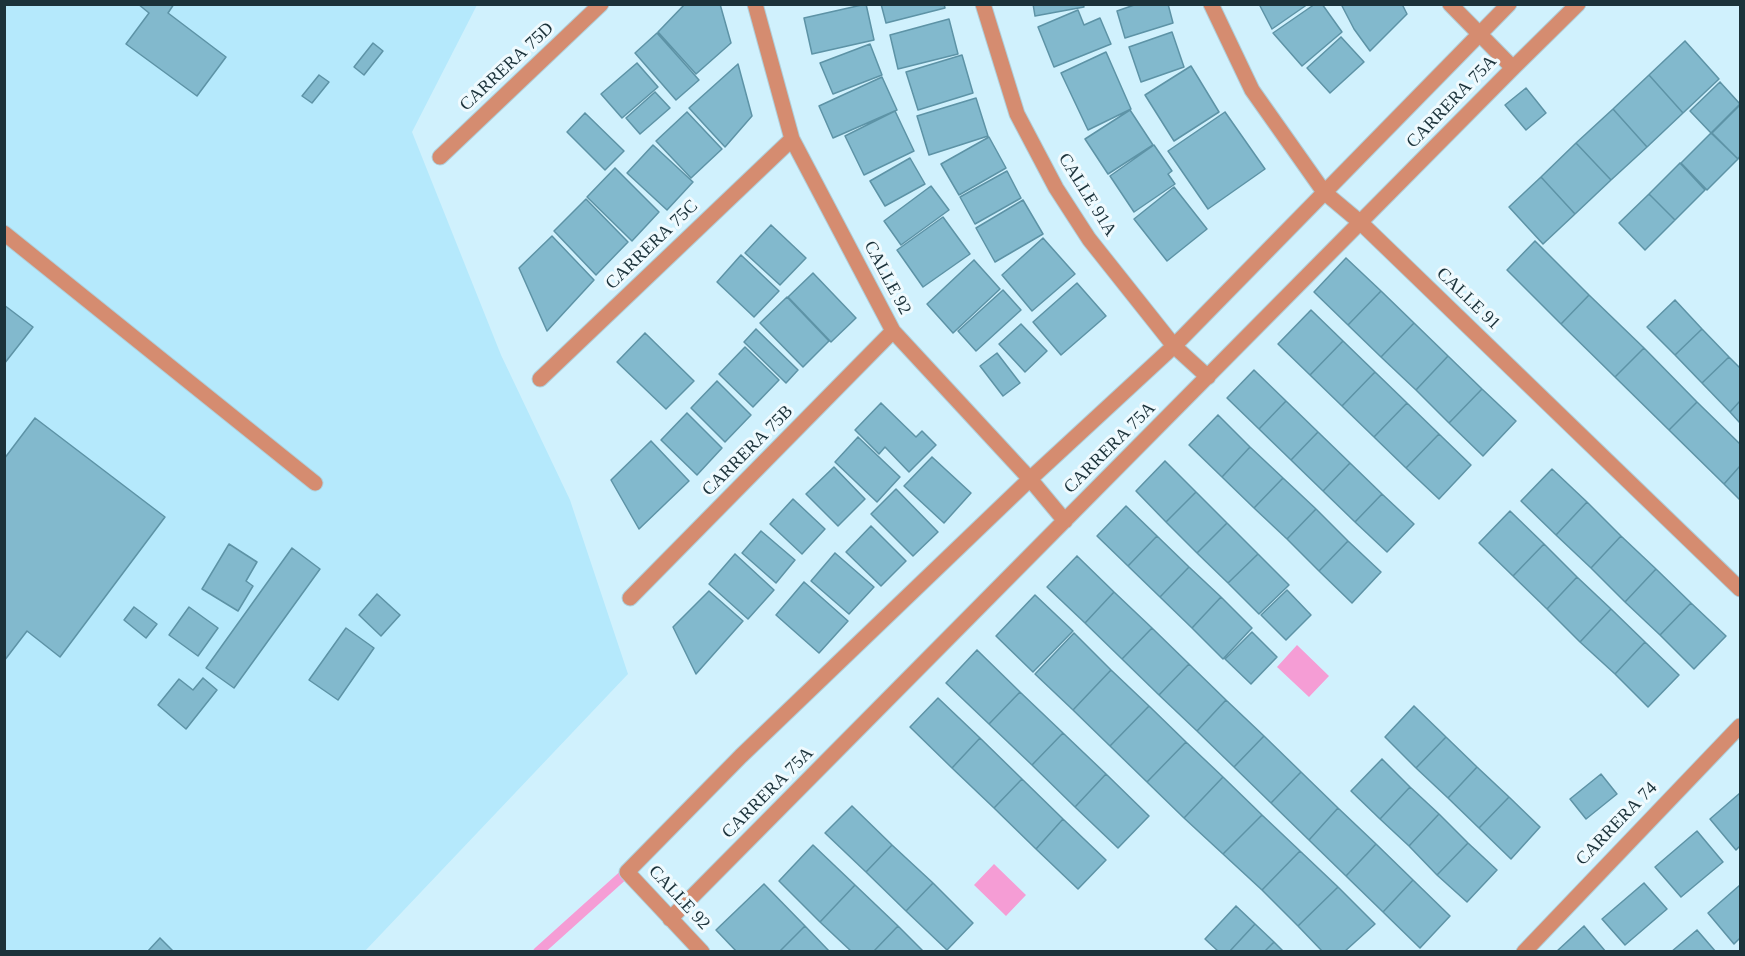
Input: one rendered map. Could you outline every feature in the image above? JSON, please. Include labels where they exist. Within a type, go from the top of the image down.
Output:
[{"type":"street","name":"CARRERA 75D","points":[[440,157],[601,4]]},
{"type":"street","name":"CALLE 92","points":[[755,4],[792,139],[893,331],[1030,479],[1065,522]]},
{"type":"street","name":"CALLE 91A","points":[[983,4],[1017,114],[1056,188],[1089,239],[1174,346],[1208,377]]},
{"type":"street","name":"CALLE 91","points":[[1211,4],[1252,90],[1324,192],[1361,223],[1740,589]]},
{"type":"street","points":[[1450,4],[1513,68]]},
{"type":"street","name":"CARRERA 75A","points":[[627,872],[741,756],[1030,479],[1174,346],[1509,4]]},
{"type":"street","name":"CARRERA 75A","points":[[670,919],[1578,4]]},
{"type":"street","name":"CARRERA 75C","points":[[540,379],[792,139]]},
{"type":"street","points":[[4,233],[315,483]]},
{"type":"street","name":"CARRERA 75B","points":[[630,598],[893,331]]},
{"type":"street","name":"CARRERA 74","points":[[1524,951],[1740,726]]},
{"type":"street","name":"CALLE 92","points":[[627,872],[702,951]]},
{"type":"shaded area","points":[[5,5],[477,5],[412,132],[501,355],[570,500],[628,674],[365,951],[5,952]]},
{"type":"shaded area","points":[[1297,645],[1329,676],[1309,697],[1277,667]]},
{"type":"shaded area","points":[[994,864],[1026,895],[1006,916],[974,885]]},
{"type":"building","points":[[138,4],[174,4],[168,13],[226,57],[197,96],[126,44],[149,13]]},
{"type":"building","points":[[685,4],[720,4],[731,43],[696,74],[658,32]]},
{"type":"building","points":[[866,4],[874,40],[812,54],[804,18]]},
{"type":"building","points":[[881,4],[944,4],[945,8],[886,23]]},
{"type":"building","points":[[1033,4],[1083,4],[1084,7],[1035,16]]},
{"type":"building","points":[[1137,4],[1168,4],[1173,23],[1125,38],[1117,11]]},
{"type":"building","points":[[1259,4],[1308,4],[1272,29]]},
{"type":"building","points":[[1315,4],[1322,4],[1342,32],[1302,66],[1273,33]]},
{"type":"building","points":[[1341,4],[1402,4],[1407,14],[1370,51],[1354,29]]},
{"type":"building","points":[[1078,10],[1084,25],[1100,18],[1111,44],[1054,67],[1038,27]]},
{"type":"building","points":[[949,19],[958,54],[898,69],[890,35]]},
{"type":"building","points":[[1172,32],[1184,67],[1141,82],[1129,47]]},
{"type":"building","points":[[657,33],[699,80],[676,100],[635,53]]},
{"type":"building","points":[[1341,37],[1364,62],[1330,93],[1307,68]]},
{"type":"building","points":[[1685,41],[1719,79],[1683,113],[1649,75]]},
{"type":"building","points":[[373,43],[383,51],[364,75],[354,67]]},
{"type":"building","points":[[870,44],[882,75],[833,94],[820,63]]},
{"type":"building","points":[[1106,52],[1131,109],[1088,130],[1061,73]]},
{"type":"building","points":[[962,55],[973,93],[918,110],[906,72]]},
{"type":"building","points":[[637,63],[658,87],[622,118],[601,94]]},
{"type":"building","points":[[738,64],[752,116],[725,147],[689,108]]},
{"type":"building","points":[[1191,66],[1219,112],[1174,141],[1145,95]]},
{"type":"building","points":[[319,75],[329,82],[312,103],[302,96]]},
{"type":"building","points":[[1649,75],[1683,113],[1647,147],[1613,109]]},
{"type":"building","points":[[882,77],[897,110],[833,138],[819,106]]},
{"type":"building","points":[[1720,82],[1740,104],[1711,133],[1690,111]]},
{"type":"building","points":[[1526,88],[1546,113],[1526,130],[1505,105]]},
{"type":"building","points":[[655,92],[670,108],[640,134],[626,118]]},
{"type":"building","points":[[976,98],[988,136],[929,155],[917,116]]},
{"type":"building","points":[[1740,105],[1740,156],[1738,159],[1712,133]]},
{"type":"building","points":[[1613,109],[1647,147],[1611,180],[1576,143]]},
{"type":"building","points":[[1130,110],[1153,145],[1108,174],[1085,139]]},
{"type":"building","points":[[895,111],[914,151],[864,175],[845,136]]},
{"type":"building","points":[[687,112],[722,149],[691,178],[656,141]]},
{"type":"building","points":[[1225,112],[1265,169],[1208,209],[1168,151]]},
{"type":"building","points":[[585,113],[624,151],[605,170],[567,132]]},
{"type":"building","points":[[1711,133],[1738,159],[1707,190],[1681,163]]},
{"type":"building","points":[[989,137],[1006,168],[959,195],[941,164]]},
{"type":"building","points":[[1576,143],[1611,180],[1575,214],[1541,177]]},
{"type":"building","points":[[653,145],[693,182],[667,210],[627,173]]},
{"type":"building","points":[[1154,145],[1172,171],[1168,174],[1175,184],[1134,212],[1110,176]]},
{"type":"building","points":[[910,158],[925,184],[885,206],[870,181]]},
{"type":"building","points":[[1680,163],[1705,190],[1675,220],[1649,194]]},
{"type":"building","points":[[615,168],[659,212],[632,241],[587,197]]},
{"type":"building","points":[[1007,171],[1021,198],[975,224],[960,197]]},
{"type":"building","points":[[1541,177],[1575,214],[1543,244],[1509,207]]},
{"type":"building","points":[[931,186],[949,210],[901,245],[884,221]]},
{"type":"building","points":[[1174,187],[1207,229],[1167,261],[1134,219]]},
{"type":"building","points":[[1649,194],[1675,220],[1645,250],[1619,223]]},
{"type":"building","points":[[586,199],[628,242],[596,275],[554,231]]},
{"type":"building","points":[[1023,200],[1043,234],[995,262],[976,228]]},
{"type":"building","points":[[943,217],[970,254],[923,287],[897,250]]},
{"type":"building","points":[[771,225],[806,258],[780,285],[745,253]]},
{"type":"building","points":[[552,236],[594,280],[547,331],[519,268]]},
{"type":"building","points":[[1043,238],[1075,274],[1032,311],[1002,275]]},
{"type":"building","points":[[1535,241],[1589,295],[1561,324],[1507,270]]},
{"type":"building","points":[[741,255],[779,291],[754,317],[717,282]]},
{"type":"building","points":[[1346,258],[1381,291],[1348,325],[1314,292]]},
{"type":"building","points":[[974,260],[1000,289],[953,333],[927,304]]},
{"type":"building","points":[[813,273],[856,318],[831,342],[788,297]]},
{"type":"building","points":[[1077,283],[1106,316],[1061,355],[1033,322]]},
{"type":"building","points":[[1003,290],[1021,310],[976,351],[958,331]]},
{"type":"building","points":[[1381,291],[1414,323],[1381,357],[1348,325]]},
{"type":"building","points":[[1589,295],[1644,348],[1615,377],[1561,324]]},
{"type":"building","points":[[787,297],[829,341],[803,367],[760,323]]},
{"type":"building","points":[[1675,300],[1702,329],[1675,355],[1647,327]]},
{"type":"building","points":[[4,305],[33,327],[4,364]]},
{"type":"building","points":[[1311,310],[1343,341],[1310,375],[1278,344]]},
{"type":"building","points":[[1414,323],[1448,356],[1416,390],[1381,357]]},
{"type":"building","points":[[1021,324],[1047,351],[1025,372],[999,344]]},
{"type":"building","points":[[756,329],[798,370],[786,383],[744,342]]},
{"type":"building","points":[[1702,329],[1729,357],[1702,383],[1675,355]]},
{"type":"building","points":[[645,333],[694,381],[666,409],[617,362]]},
{"type":"building","points":[[1343,341],[1375,372],[1342,406],[1310,375]]},
{"type":"building","points":[[745,347],[779,380],[753,407],[719,374]]},
{"type":"building","points":[[1644,348],[1697,402],[1669,430],[1615,377]]},
{"type":"building","points":[[997,353],[1020,383],[1003,396],[980,366]]},
{"type":"building","points":[[1448,356],[1482,389],[1449,423],[1416,390]]},
{"type":"building","points":[[1729,357],[1740,368],[1740,401],[1730,412],[1702,383]]},
{"type":"building","points":[[1254,370],[1286,401],[1259,429],[1227,398]]},
{"type":"building","points":[[1375,372],[1407,403],[1374,437],[1342,406]]},
{"type":"building","points":[[717,381],[751,415],[725,442],[691,408]]},
{"type":"building","points":[[1482,389],[1516,421],[1483,456],[1449,423]]},
{"type":"building","points":[[1286,401],[1318,432],[1291,460],[1259,429]]},
{"type":"building","points":[[1740,401],[1740,423],[1730,412]]},
{"type":"building","points":[[1697,402],[1740,444],[1740,466],[1724,484],[1669,430]]},
{"type":"building","points":[[881,403],[916,437],[922,431],[936,445],[909,472],[885,447],[879,454],[855,430]]},
{"type":"building","points":[[1407,403],[1439,434],[1406,468],[1374,437]]},
{"type":"building","points":[[687,413],[722,448],[697,475],[661,440]]},
{"type":"building","points":[[1218,415],[1250,447],[1222,477],[1189,445]]},
{"type":"building","points":[[35,418],[165,517],[60,657],[27,631],[4,661],[4,459]]},
{"type":"building","points":[[1318,432],[1350,463],[1323,491],[1291,460]]},
{"type":"building","points":[[1439,434],[1471,465],[1439,499],[1406,468]]},
{"type":"building","points":[[858,437],[900,477],[877,502],[835,462]]},
{"type":"building","points":[[651,441],[689,481],[639,529],[611,480]]},
{"type":"building","points":[[1250,447],[1283,478],[1254,508],[1222,477]]},
{"type":"building","points":[[932,457],[971,493],[944,523],[904,486]]},
{"type":"building","points":[[1165,461],[1196,492],[1166,522],[1136,491]]},
{"type":"building","points":[[1350,463],[1382,494],[1355,522],[1323,491]]},
{"type":"building","points":[[1740,466],[1740,500],[1724,484]]},
{"type":"building","points":[[834,467],[865,499],[838,526],[806,494]]},
{"type":"building","points":[[1552,469],[1587,502],[1556,535],[1521,501]]},
{"type":"building","points":[[1283,478],[1316,509],[1287,539],[1254,508]]},
{"type":"building","points":[[896,489],[938,532],[913,556],[871,514]]},
{"type":"building","points":[[1196,492],[1227,523],[1197,553],[1166,522]]},
{"type":"building","points":[[1382,494],[1414,524],[1387,552],[1355,522]]},
{"type":"building","points":[[793,499],[825,529],[802,554],[770,524]]},
{"type":"building","points":[[1587,502],[1621,536],[1591,568],[1556,535]]},
{"type":"building","points":[[1126,506],[1157,536],[1128,566],[1097,536]]},
{"type":"building","points":[[1316,509],[1348,541],[1319,571],[1287,539]]},
{"type":"building","points":[[1510,511],[1544,544],[1513,576],[1479,543]]},
{"type":"building","points":[[1227,523],[1258,554],[1228,583],[1197,553]]},
{"type":"building","points":[[871,526],[906,561],[881,586],[846,552]]},
{"type":"building","points":[[761,531],[795,560],[776,583],[742,553]]},
{"type":"building","points":[[1157,536],[1189,567],[1160,597],[1128,566]]},
{"type":"building","points":[[1621,536],[1656,569],[1625,602],[1591,568]]},
{"type":"building","points":[[1348,541],[1381,572],[1352,603],[1319,571]]},
{"type":"building","points":[[229,544],[257,562],[246,581],[253,586],[238,611],[202,589]]},
{"type":"building","points":[[1544,544],[1577,577],[1547,609],[1513,576]]},
{"type":"building","points":[[292,548],[320,569],[234,688],[206,668]]},
{"type":"building","points":[[835,553],[874,587],[849,614],[811,581]]},
{"type":"building","points":[[735,554],[774,590],[748,619],[709,584]]},
{"type":"building","points":[[1258,554],[1289,585],[1259,614],[1228,583]]},
{"type":"building","points":[[1077,556],[1114,592],[1085,623],[1047,587]]},
{"type":"building","points":[[1189,567],[1221,597],[1192,628],[1160,597]]},
{"type":"building","points":[[1656,569],[1691,603],[1660,635],[1625,602]]},
{"type":"building","points":[[1577,577],[1611,609],[1580,642],[1547,609]]},
{"type":"building","points":[[804,582],[848,621],[819,653],[776,615]]},
{"type":"building","points":[[1287,590],[1311,615],[1286,640],[1261,615]]},
{"type":"building","points":[[709,591],[743,621],[696,674],[673,627]]},
{"type":"building","points":[[1114,592],[1152,628],[1122,659],[1085,623]]},
{"type":"building","points":[[377,594],[400,615],[381,636],[359,615]]},
{"type":"building","points":[[1035,595],[1073,631],[1033,672],[996,636]]},
{"type":"building","points":[[1221,597],[1252,628],[1223,659],[1192,628]]},
{"type":"building","points":[[1691,603],[1726,636],[1694,669],[1660,635]]},
{"type":"building","points":[[134,607],[157,624],[146,638],[124,620]]},
{"type":"building","points":[[189,607],[218,628],[198,656],[169,635]]},
{"type":"building","points":[[1611,609],[1645,642],[1615,674],[1580,642]]},
{"type":"building","points":[[346,628],[374,648],[338,700],[309,680]]},
{"type":"building","points":[[1152,628],[1189,664],[1159,695],[1122,659]]},
{"type":"building","points":[[1252,632],[1277,657],[1251,684],[1225,659]]},
{"type":"building","points":[[1074,633],[1111,670],[1073,710],[1035,674]]},
{"type":"building","points":[[1645,642],[1679,675],[1648,707],[1615,674]]},
{"type":"building","points":[[977,650],[1020,692],[989,724],[946,683]]},
{"type":"building","points":[[1189,664],[1226,700],[1197,731],[1159,695]]},
{"type":"building","points":[[1111,670],[1149,706],[1110,746],[1073,710]]},
{"type":"building","points":[[203,678],[217,690],[186,729],[158,705],[179,679],[193,690]]},
{"type":"building","points":[[1020,692],[1063,733],[1032,765],[989,724]]},
{"type":"building","points":[[938,698],[980,738],[952,768],[910,727]]},
{"type":"building","points":[[1226,700],[1264,736],[1234,767],[1197,731]]},
{"type":"building","points":[[1149,706],[1186,742],[1147,782],[1110,746]]},
{"type":"building","points":[[1414,706],[1446,737],[1416,768],[1385,737]]},
{"type":"building","points":[[1063,733],[1106,774],[1075,807],[1032,765]]},
{"type":"building","points":[[1264,736],[1301,772],[1271,803],[1234,767]]},
{"type":"building","points":[[1446,737],[1477,767],[1448,798],[1416,768]]},
{"type":"building","points":[[980,738],[1022,779],[994,808],[952,768]]},
{"type":"building","points":[[1186,742],[1223,777],[1184,818],[1147,782]]},
{"type":"building","points":[[1382,759],[1410,787],[1380,819],[1351,791]]},
{"type":"building","points":[[1477,767],[1509,797],[1479,828],[1448,798]]},
{"type":"building","points":[[1301,772],[1338,808],[1309,840],[1271,803]]},
{"type":"building","points":[[1106,774],[1149,816],[1118,848],[1075,807]]},
{"type":"building","points":[[1601,774],[1617,794],[1586,819],[1570,799]]},
{"type":"building","points":[[1223,777],[1262,815],[1223,854],[1184,818]]},
{"type":"building","points":[[1022,779],[1063,819],[1036,849],[994,808]]},
{"type":"building","points":[[1410,787],[1439,814],[1409,846],[1380,819]]},
{"type":"building","points":[[1740,793],[1740,846],[1736,850],[1710,819]]},
{"type":"building","points":[[1509,797],[1540,827],[1511,859],[1479,828]]},
{"type":"building","points":[[852,806],[892,845],[866,872],[825,833]]},
{"type":"building","points":[[1338,808],[1376,844],[1346,876],[1309,840]]},
{"type":"building","points":[[1439,814],[1468,843],[1437,875],[1409,846]]},
{"type":"building","points":[[1262,815],[1300,851],[1262,890],[1223,854]]},
{"type":"building","points":[[1063,819],[1106,860],[1078,889],[1036,849]]},
{"type":"building","points":[[1697,831],[1723,862],[1681,897],[1655,867]]},
{"type":"building","points":[[1468,843],[1497,870],[1467,902],[1437,875]]},
{"type":"building","points":[[1376,844],[1413,880],[1383,912],[1346,876]]},
{"type":"building","points":[[813,845],[855,885],[820,922],[779,881]]},
{"type":"building","points":[[892,845],[933,883],[906,911],[866,872]]},
{"type":"building","points":[[1300,851],[1338,887],[1298,926],[1262,890]]},
{"type":"building","points":[[1413,880],[1450,916],[1420,948],[1383,912]]},
{"type":"building","points":[[933,883],[973,923],[947,950],[906,911]]},
{"type":"building","points":[[1644,883],[1667,909],[1625,945],[1602,919]]},
{"type":"building","points":[[764,884],[805,926],[779,952],[737,952],[716,930]]},
{"type":"building","points":[[855,885],[898,926],[873,952],[852,952],[820,922]]},
{"type":"building","points":[[1740,885],[1740,938],[1734,944],[1708,913]]},
{"type":"building","points":[[1338,887],[1375,924],[1344,952],[1323,952],[1298,926]]},
{"type":"building","points":[[1236,906],[1255,924],[1229,952],[1219,952],[1205,939]]},
{"type":"building","points":[[1255,924],[1274,942],[1264,952],[1229,952]]},
{"type":"building","points":[[805,926],[830,952],[779,952]]},
{"type":"building","points":[[898,926],[924,952],[873,952]]},
{"type":"building","points":[[1584,926],[1606,952],[1556,952]]},
{"type":"building","points":[[1697,930],[1716,952],[1671,952]]},
{"type":"building","points":[[160,938],[174,952],[147,952]]},
{"type":"building","points":[[1274,942],[1284,952],[1264,952]]},
{"type":"waterway","points":[[538,952],[627,872]]}]
